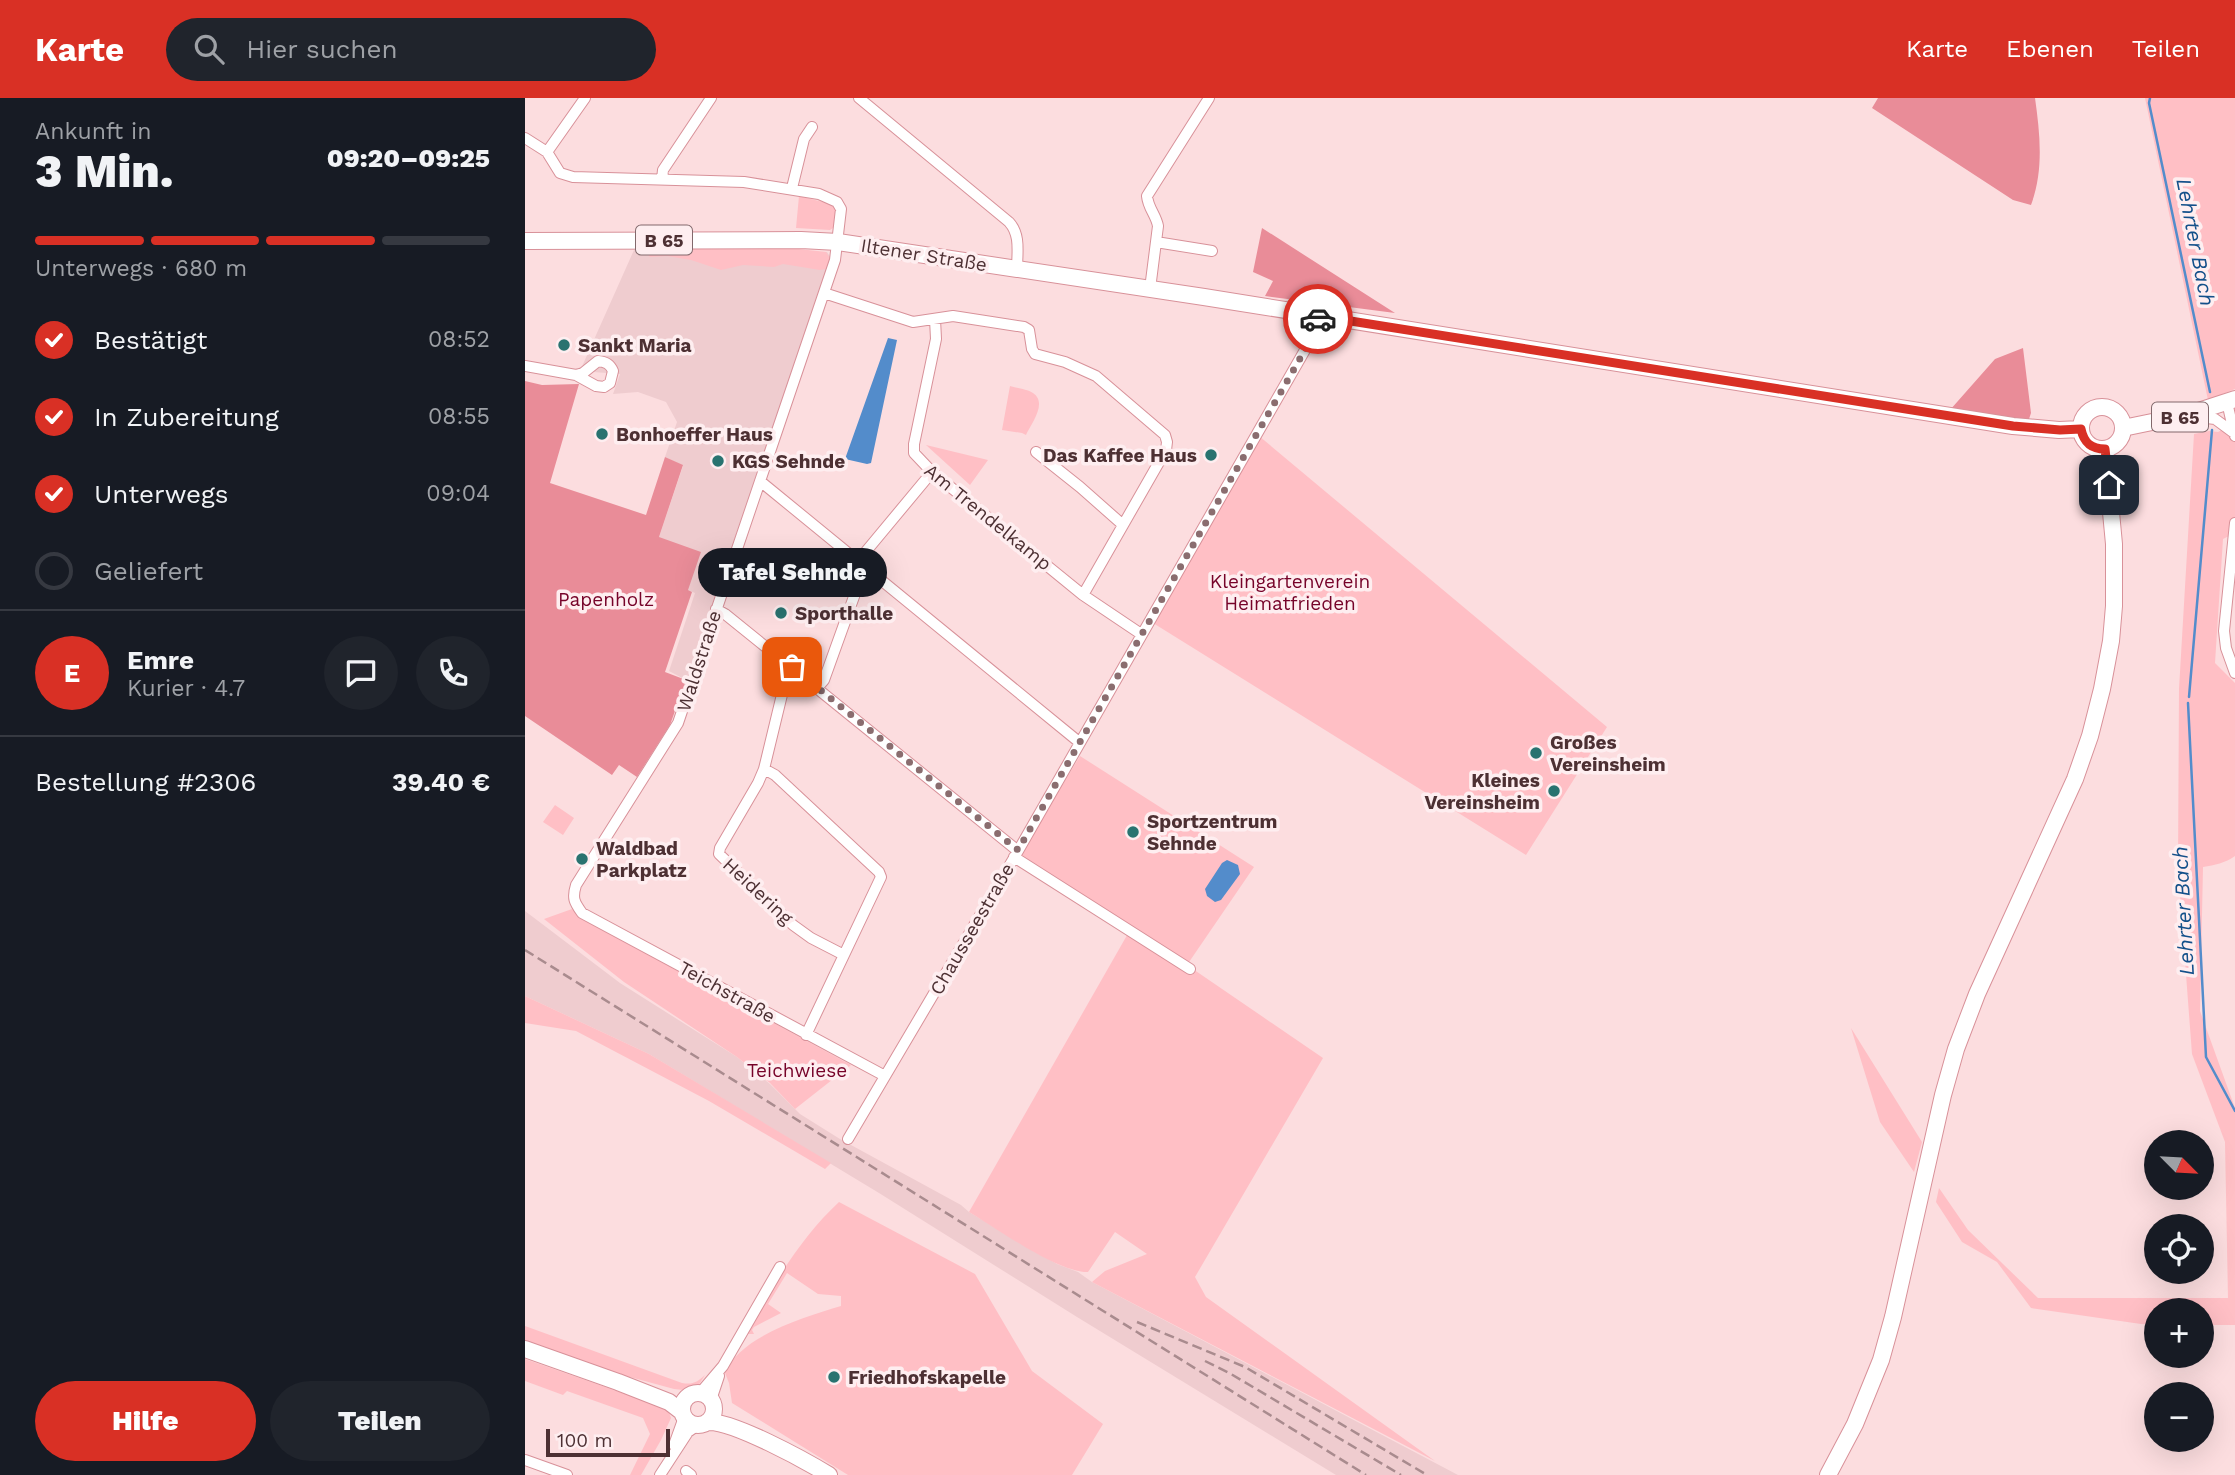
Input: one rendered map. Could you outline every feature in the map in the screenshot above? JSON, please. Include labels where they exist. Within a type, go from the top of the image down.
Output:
[{"type":"main road","name":"Iltener Straße","points":[[525,241],[838,242],[1319,316]]},
{"type":"main road","name":"B 65","points":[[1319,316],[2013,426],[2081,429]]},
{"type":"main road","name":"B 65","points":[[2123,428],[2186,415],[2231,401]]},
{"type":"main road","points":[[2101,407],[2114,411],[2122,421],[2123,428],[2116,444],[2105,449],[2091,447],[2081,429],[2089,412],[2101,407]]},
{"type":"main road","points":[[1828,1475],[1856,1424],[1881,1360],[1956,1049],[1977,994],[2075,779],[2090,736],[2105,677],[2115,606],[2115,544],[2105,449]]},
{"type":"main road","points":[[525,1349],[618,1382],[674,1396],[698,1409],[718,1413],[829,1475]]},
{"type":"street","points":[[547,152],[585,98]]},
{"type":"street","points":[[662,179],[663,170],[711,98]]},
{"type":"street","points":[[859,98],[1009,222],[1015,229],[1017,238],[1017,270]]},
{"type":"street","points":[[1150,289],[1158,226],[1147,197],[1209,98]]},
{"type":"street","points":[[525,138],[547,152],[560,173],[573,177],[744,182],[792,188],[804,139],[812,127]]},
{"type":"street","name":"Waldstraße","points":[[574,902],[576,885],[678,723],[835,260],[841,209],[837,202],[819,194],[792,188]]},
{"type":"street","points":[[1156,242],[1212,251]]},
{"type":"street","points":[[824,293],[913,323],[953,316],[1024,327],[1028,330],[1035,354],[1065,362],[1095,376],[1165,435],[1166,450],[1083,595]]},
{"type":"street","name":"Chausseestraße","points":[[848,1139],[1016,854],[1313,336],[1319,316]]},
{"type":"street","name":"Am Trendelkamp","points":[[935,319],[936,339],[914,453],[932,472],[1083,595],[1141,634]]},
{"type":"street","points":[[525,366],[576,375]]},
{"type":"street","points":[[2231,401],[2234,434]]},
{"type":"street","points":[[2186,415],[2215,419],[2234,434]]},
{"type":"street","points":[[1036,452],[1123,524]]},
{"type":"street","points":[[818,687],[824,680],[862,564],[932,472]]},
{"type":"street","points":[[760,481],[1079,742]]},
{"type":"street","points":[[2235,523],[2224,631],[2226,648],[2235,673]]},
{"type":"street","points":[[716,609],[818,687],[1016,854],[1190,969]]},
{"type":"street","name":"Heidering","points":[[792,667],[786,678],[764,769],[719,854],[793,925],[844,955]]},
{"type":"street","points":[[764,769],[775,775],[880,872],[881,877],[806,1035]]},
{"type":"street","name":"Teichstraße","points":[[574,902],[582,912],[885,1076]]},
{"type":"street","points":[[663,1470],[688,1432],[698,1409],[780,1267]]},
{"type":"street","points":[[525,1460],[563,1474]]},
{"type":"shaded area","name":"KGS Sehnde","points":[[634,250],[827,252],[831,258],[686,680],[669,671],[695,593],[688,590],[659,537],[683,466],[665,457],[677,422],[666,402],[638,392],[613,394],[620,374],[580,371]]},
{"type":"shaded area","points":[[525,911],[620,983],[737,1057],[770,1084],[800,1114],[840,1139],[961,1205],[1057,1264],[1078,1272],[1092,1282],[1458,1475],[1336,1475],[649,1054],[525,996]]},
{"type":"green space","points":[[1878,98],[2035,98],[2039,165],[2031,205],[2013,200],[1872,108]]},
{"type":"green space","points":[[2145,98],[2235,98],[2235,389],[2208,400]]},
{"type":"green space","points":[[799,196],[835,205],[836,226],[830,230],[796,228]]},
{"type":"green space","points":[[1262,228],[1395,313],[1265,296],[1273,281],[1253,272]]},
{"type":"green space","points":[[790,248],[826,252],[830,258],[826,269],[783,264],[774,267],[743,265],[721,270],[691,260],[667,256],[650,257],[643,249]]},
{"type":"green space","points":[[2023,348],[2031,413],[2029,419],[2016,420],[1950,410],[1995,359]]},
{"type":"green space","name":"Papenholz","points":[[525,381],[542,385],[579,384],[550,483],[646,515],[665,457],[683,465],[659,537],[701,552],[688,590],[692,592],[665,672],[686,680],[670,725],[637,777],[619,765],[612,775],[525,716]]},
{"type":"green space","points":[[1010,386],[1033,393],[1039,402],[1037,414],[1026,435],[1002,430]]},
{"type":"green space","points":[[2235,423],[2235,533],[2223,539],[2215,663],[2235,683],[2235,856],[2203,867],[2200,1011],[2235,1108],[2235,1325],[2214,1325],[2214,1298],[2228,1298],[2225,1142],[2192,1054],[2178,868],[2179,689],[2194,434],[2218,432]]},
{"type":"green space","name":"Kleingartenverein Heimatfrieden","points":[[1259,436],[1607,727],[1526,855],[1153,623]]},
{"type":"green space","points":[[926,445],[988,460],[970,485]]},
{"type":"green space","points":[[1080,756],[1254,867],[1187,965],[1323,1058],[1195,1277],[1206,1297],[1435,1461],[1092,1282],[1105,1271],[1147,1254],[1115,1232],[1088,1272],[1044,1258],[969,1212],[1130,930],[1020,855]]},
{"type":"green space","points":[[555,805],[574,818],[563,835],[543,822]]},
{"type":"green space","name":"Teichwiese","points":[[572,909],[580,918],[851,1065],[795,1109],[770,1083],[737,1057],[624,982],[544,919]]},
{"type":"green space","points":[[525,996],[649,1054],[831,1163],[825,1169],[709,1101],[576,1031],[525,1023]]},
{"type":"green space","points":[[1851,1028],[1922,1142],[1914,1172],[1880,1122]]},
{"type":"green space","points":[[1939,1188],[1968,1230],[2038,1298],[2144,1298],[2144,1324],[2031,1308],[1997,1262],[1962,1242],[1936,1202]]},
{"type":"green space","points":[[839,1202],[975,1274],[1032,1371],[1103,1424],[1072,1475],[848,1475],[732,1403],[725,1373],[744,1348],[775,1330],[841,1306],[841,1296],[818,1294],[787,1273],[768,1304],[781,1313],[754,1327],[754,1334],[746,1334],[776,1281],[799,1248]]},
{"type":"green space","points":[[525,1326],[682,1383],[695,1382],[705,1375],[698,1386],[683,1390],[630,1377],[628,1380],[525,1345]]},
{"type":"green space","points":[[525,1359],[668,1409],[671,1418],[641,1475],[630,1475],[650,1434],[643,1418],[567,1391],[563,1395],[525,1381]]},
{"type":"water","points":[[888,338],[897,340],[871,463],[845,459]]},
{"type":"water","points":[[1227,860],[1238,865],[1240,874],[1221,900],[1215,902],[1207,896],[1205,889],[1222,863]]},
{"type":"waterway","name":"Lehrter Bach","points":[[2150,98],[2210,392]]},
{"type":"waterway","name":"Lehrter Bach","points":[[2189,697],[2212,430]]},
{"type":"waterway","name":"Lehrter Bach","points":[[2188,703],[2206,1057],[2235,1111]]},
{"type":"railway","points":[[525,950],[1366,1475]]},
{"type":"railway","points":[[1137,1322],[1245,1367],[1427,1475]]},
{"type":"railway","points":[[1205,1361],[1401,1475]]},
{"type":"way so far","points":[[792,667],[1018,850],[1313,336],[1318,319]]},
{"type":"place","name":"Sankt Maria","points":[[564,345]]},
{"type":"place","name":"Bonhoeffer Haus","points":[[602,434]]},
{"type":"place","name":"Das Kaffee Haus","points":[[1211,455]]},
{"type":"place","name":"KGS Sehnde","points":[[718,461]]},
{"type":"place","name":"Sporthalle","points":[[781,613]]},
{"type":"place","name":"Tafel Sehnde","points":[[792,667]]},
{"type":"place","name":"Großes Vereinsheim","points":[[1536,753]]},
{"type":"place","name":"Kleines Vereinsheim","points":[[1554,791]]},
{"type":"place","name":"Sportzentrum Sehnde","points":[[1133,832]]},
{"type":"place","name":"Waldbad Parkplatz","points":[[582,859]]},
{"type":"place","name":"Friedhofskapelle","points":[[834,1377]]},
{"type":"route","points":[[1318,319],[1319,316],[2013,426],[2081,429],[2091,447],[2105,449],[2109,485]]}]
